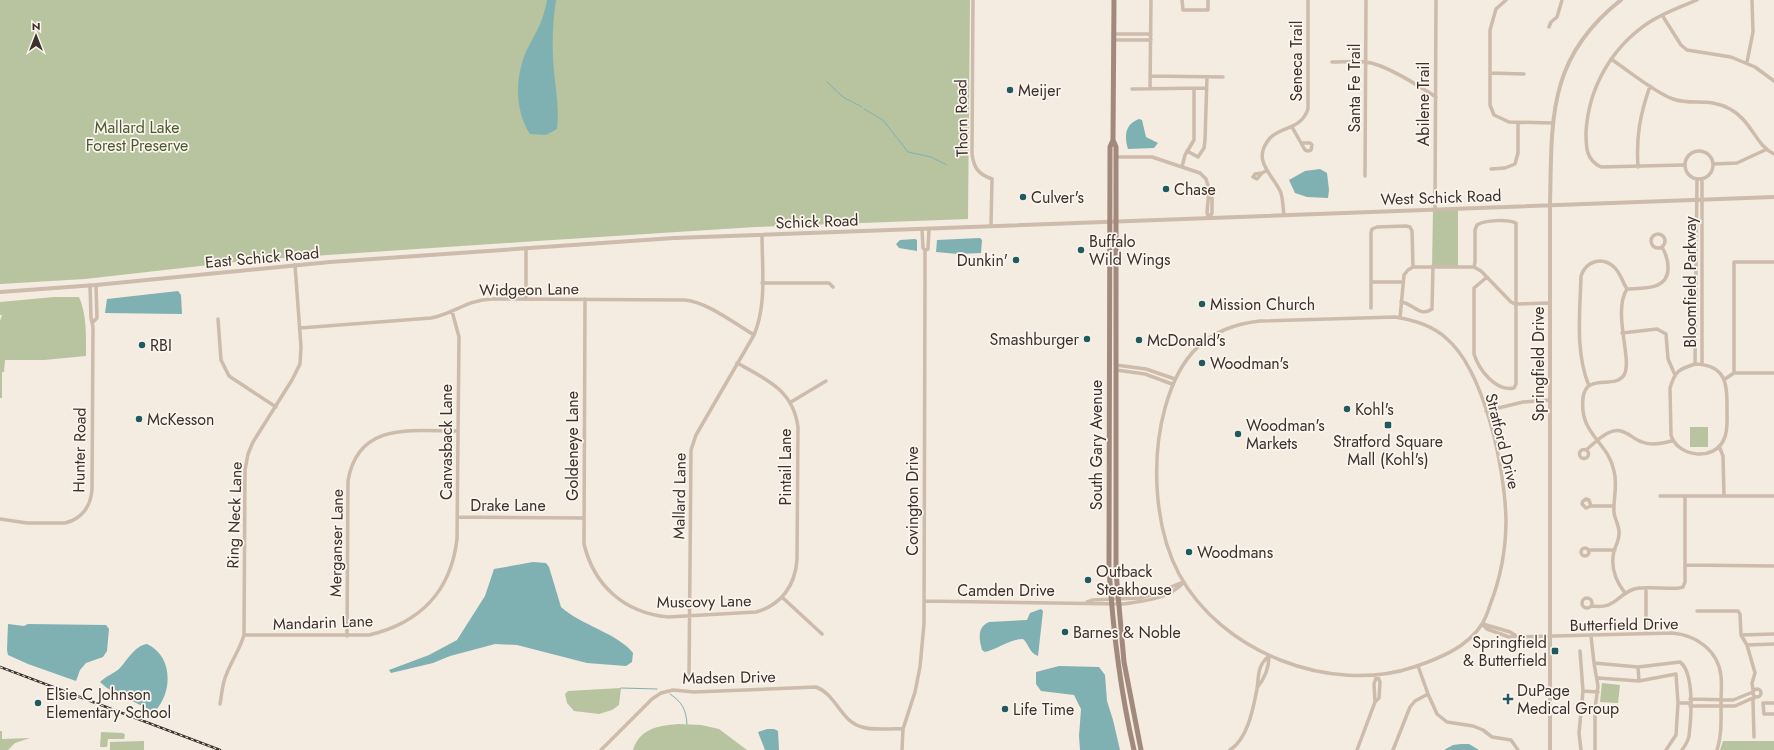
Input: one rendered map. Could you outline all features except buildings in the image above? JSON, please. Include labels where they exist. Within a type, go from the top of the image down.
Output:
[{"type":"main road","name":"South Gary Avenue","points":[[1114,0],[1113,140],[1116,147],[1115,545],[1118,602],[1126,676],[1141,750]]},
{"type":"main road","name":"South Gary Avenue","points":[[1113,140],[1110,147],[1108,538],[1111,602],[1121,684],[1134,750]]},
{"type":"street","name":"Thorn Road","points":[[973,0],[972,154],[975,168],[984,176],[992,179],[991,226]]},
{"type":"street","points":[[1150,89],[1151,0]]},
{"type":"street","points":[[1182,0],[1183,10],[1208,10],[1208,0]]},
{"type":"street","name":"Seneca Trail","points":[[1284,215],[1281,193],[1266,171],[1263,158],[1266,144],[1271,137],[1292,127],[1304,116],[1309,104],[1308,0]]},
{"type":"street","name":"Santa Fe Trail","points":[[1365,176],[1367,62],[1366,0]]},
{"type":"street","name":"Abilene Trail","points":[[1435,209],[1436,0]]},
{"type":"street","points":[[1506,0],[1496,9],[1490,30],[1489,99],[1494,115],[1504,121],[1518,123],[1552,123]]},
{"type":"street","points":[[1548,27],[1557,17],[1562,0]]},
{"type":"street","name":"Springfield Drive","points":[[1550,750],[1550,204],[1552,123],[1558,89],[1572,56],[1596,22],[1621,0]]},
{"type":"street","points":[[1683,165],[1606,168],[1598,165],[1590,159],[1586,148],[1589,109],[1599,81],[1611,59],[1634,34],[1662,15],[1697,0]]},
{"type":"street","points":[[1747,62],[1753,32],[1752,0]]},
{"type":"street","points":[[1662,15],[1681,45],[1687,50],[1720,54],[1747,62],[1774,81]]},
{"type":"street","points":[[1113,37],[1151,34]]},
{"type":"street","points":[[1113,37],[1151,40]]},
{"type":"street","points":[[1611,59],[1650,86],[1674,99],[1684,101],[1708,101],[1730,109],[1746,121],[1765,150],[1774,154]]},
{"type":"street","points":[[1332,62],[1367,62],[1378,65],[1436,97]]},
{"type":"street","points":[[1490,72],[1524,74]]},
{"type":"street","points":[[1150,76],[1223,77]]},
{"type":"street","points":[[1187,151],[1198,157],[1204,148],[1207,77]]},
{"type":"street","points":[[1638,167],[1638,127],[1642,109],[1650,86]]},
{"type":"street","points":[[1182,167],[1187,151],[1194,140],[1194,88]]},
{"type":"street","points":[[1132,89],[1206,88]]},
{"type":"street","points":[[1491,169],[1505,168],[1515,164],[1518,153],[1518,123]]},
{"type":"street","points":[[1292,127],[1302,143]]},
{"type":"street","points":[[1698,150],[1706,152],[1710,155],[1713,164],[1709,175],[1702,179],[1692,178],[1686,172],[1683,165],[1687,156],[1691,152],[1698,150]]},
{"type":"street","points":[[1713,164],[1737,163],[1765,150]]},
{"type":"street","points":[[1116,157],[1152,157],[1200,173],[1206,179],[1209,194],[1207,197],[1207,214],[1209,218]]},
{"type":"street","points":[[1262,173],[1266,171]]},
{"type":"street","name":"Bloomfield Parkway","points":[[1695,364],[1696,179]]},
{"type":"street","name":"Bloomfield Parkway","points":[[1702,179],[1702,364]]},
{"type":"street","name":"West Schick Road","points":[[1110,222],[1550,204],[1774,197]]},
{"type":"street","points":[[1474,267],[1475,230],[1477,225],[1484,222],[1511,221],[1516,223],[1517,304],[1516,384],[1514,388],[1509,389],[1502,387],[1490,379],[1477,363],[1474,354],[1474,288],[1487,277]]},
{"type":"street","name":"Schick Road","points":[[526,248],[762,234],[1110,222]]},
{"type":"street","points":[[1371,308],[1372,229],[1377,227],[1410,227],[1412,231],[1413,267]]},
{"type":"street","name":"Covington Drive","points":[[902,750],[903,729],[915,692],[920,667],[923,638],[925,250],[923,248],[922,229]]},
{"type":"street","name":"Covington Drive","points":[[925,250],[928,248],[928,229]]},
{"type":"street","name":"Mallard Lane","points":[[690,679],[691,450],[696,435],[754,335],[762,310],[762,234]]},
{"type":"street","points":[[1655,234],[1660,234],[1665,237],[1665,243],[1662,247],[1656,248],[1652,244],[1651,238],[1655,234]]},
{"type":"street","points":[[1627,289],[1654,287],[1662,284],[1667,278],[1668,257],[1662,247]]},
{"type":"street","points":[[526,248],[526,299]]},
{"type":"street","name":"East Schick Road","points":[[0,292],[96,285],[295,265],[526,248]]},
{"type":"street","points":[[1589,386],[1583,371],[1580,333],[1581,276],[1583,268],[1587,264],[1594,262],[1604,262],[1614,267],[1627,289]]},
{"type":"street","points":[[1734,373],[1734,262],[1774,262]]},
{"type":"street","name":"Ring Neck Lane","points":[[220,704],[222,685],[238,654],[244,635],[246,463],[251,446],[276,407],[300,364],[300,328],[295,265]]},
{"type":"street","points":[[1401,302],[1410,304],[1419,311],[1429,311],[1432,309],[1433,266]]},
{"type":"street","points":[[1400,318],[1405,273],[1413,267],[1474,267],[1481,270],[1511,302],[1517,304],[1550,303]]},
{"type":"street","points":[[1371,282],[1403,282]]},
{"type":"street","points":[[762,283],[829,283],[833,287]]},
{"type":"street","name":"Hunter Road","points":[[0,519],[27,523],[65,523],[77,519],[88,508],[92,489],[93,322],[91,318],[90,285]]},
{"type":"street","name":"Hunter Road","points":[[93,322],[97,318],[96,285]]},
{"type":"street","points":[[1625,593],[1618,584],[1614,575],[1613,558],[1619,531],[1614,506],[1616,478],[1611,460],[1585,424],[1583,417],[1583,397],[1589,386],[1598,382],[1616,381],[1621,379],[1625,374],[1626,366],[1622,333],[1622,297],[1627,289]]},
{"type":"street","name":"Widgeon Lane","points":[[300,328],[431,318],[452,311],[469,302],[482,299],[585,299],[690,301],[705,306],[754,335]]},
{"type":"street","name":"Goldeneye Lane","points":[[585,299],[583,535],[587,555],[595,574],[605,588]]},
{"type":"street","name":"Canvasback Lane","points":[[449,572],[455,550],[458,431],[459,337],[452,311]]},
{"type":"street","name":"Stratford Drive","points":[[1400,318],[1415,321],[1433,328],[1453,344],[1470,369],[1486,411],[1501,471],[1504,491],[1506,531],[1503,562],[1497,589],[1482,624],[1464,643],[1446,654],[1418,666],[1396,673],[1377,675],[1324,673],[1270,656],[1240,639],[1218,621],[1184,582],[1172,560],[1165,539],[1158,488],[1158,456],[1160,431],[1174,379],[1188,357],[1199,346],[1215,335],[1240,324],[1261,321],[1400,318]]},
{"type":"street","points":[[218,319],[221,360],[229,376],[276,407]]},
{"type":"street","points":[[1622,333],[1657,329],[1666,334],[1668,359],[1675,375],[1670,388],[1672,441],[1679,448],[1688,453],[1708,453],[1720,446],[1724,440],[1726,430],[1727,388],[1725,379],[1734,373],[1774,373]]},
{"type":"street","name":"Pintail Lane","points":[[737,363],[776,386],[790,402],[796,415],[798,427],[797,560],[794,579],[783,598]]},
{"type":"street","name":"Bloomfield Parkway","points":[[1675,375],[1681,368],[1695,364],[1702,364],[1714,368],[1720,372],[1725,379]]},
{"type":"street","points":[[1116,368],[1146,369],[1174,379]]},
{"type":"street","points":[[1116,368],[1145,374],[1172,384]]},
{"type":"street","points":[[790,402],[826,381]]},
{"type":"street","points":[[1486,411],[1523,402],[1550,400]]},
{"type":"street","name":"Merganser Lane","points":[[347,636],[348,481],[352,464],[364,447],[376,438],[390,432],[458,431]]},
{"type":"street","points":[[1586,450],[1609,432],[1617,431],[1626,432],[1641,442],[1648,444],[1672,441]]},
{"type":"street","points":[[1720,446],[1723,456],[1724,496]]},
{"type":"street","points":[[1660,496],[1774,496]]},
{"type":"street","points":[[1591,606],[1609,605],[1618,600],[1625,593],[1636,589],[1683,587],[1685,583],[1685,496]]},
{"type":"street","points":[[1591,506],[1614,506]]},
{"type":"street","name":"Drake Lane","points":[[457,517],[583,518]]},
{"type":"street","points":[[1588,550],[1615,550]]},
{"type":"street","points":[[1685,565],[1774,566]]},
{"type":"street","name":"Mandarin Lane","points":[[244,635],[347,636],[369,635],[384,631],[409,620],[433,599],[449,572]]},
{"type":"street","name":"Camden Drive","points":[[924,601],[1087,602],[1094,605],[1151,595],[1184,582]]},
{"type":"street","name":"Muscovy Lane","points":[[605,588],[625,604],[644,613],[661,616],[690,616],[756,612],[769,607],[783,598]]},
{"type":"street","points":[[1646,589],[1646,634]]},
{"type":"street","points":[[783,598],[822,634]]},
{"type":"street","points":[[1696,610],[1738,611],[1740,614],[1741,635],[1747,645],[1755,673],[1752,683],[1755,696],[1753,701],[1754,737]]},
{"type":"street","name":"Butterfield Drive","points":[[1482,624],[1491,625],[1515,635],[1591,636],[1681,634],[1691,636],[1705,645],[1716,659],[1720,670],[1720,737],[1717,750]]},
{"type":"street","points":[[1741,635],[1774,634]]},
{"type":"street","points":[[1591,636],[1594,663],[1598,678],[1598,692],[1595,709],[1595,750]]},
{"type":"street","points":[[1747,645],[1774,644]]},
{"type":"street","points":[[1580,651],[1584,691],[1579,733],[1581,750]]},
{"type":"street","points":[[1230,750],[1234,747],[1246,730],[1257,688],[1257,678],[1263,662],[1270,656]]},
{"type":"street","points":[[1257,688],[1263,680],[1269,664],[1270,656]]},
{"type":"street","points":[[1594,663],[1638,667],[1680,662],[1690,679],[1688,737],[1682,750]]},
{"type":"street","points":[[1418,666],[1437,714],[1447,722],[1473,726],[1483,730],[1492,737],[1511,740],[1518,750]]},
{"type":"street","points":[[1638,667],[1639,681]]},
{"type":"street","points":[[1598,678],[1639,681],[1676,674],[1678,702],[1676,735],[1666,750]]},
{"type":"street","points":[[1375,702],[1374,684],[1377,675]]},
{"type":"street","points":[[1357,750],[1375,702],[1379,698],[1380,682],[1377,675]]},
{"type":"street","name":"Madsen Drive","points":[[600,750],[652,699],[661,693],[673,690],[694,692],[816,687],[826,692],[852,723],[864,728],[903,729]]},
{"type":"street","points":[[1678,702],[1721,706],[1734,706],[1755,696],[1760,696],[1761,692],[1757,689],[1733,700],[1690,703]]},
{"type":"street","points":[[1584,691],[1598,692]]},
{"type":"street","points":[[1393,750],[1410,707],[1415,701],[1428,694]]},
{"type":"street","points":[[1763,711],[1763,703],[1774,703]]},
{"type":"street","points":[[1754,711],[1763,711],[1764,714],[1774,714]]},
{"type":"green space","name":"Mallard Lake Forest Preserve","points":[[0,0],[970,0],[968,219],[755,227],[253,260],[85,279],[0,284]]},
{"type":"green space","points":[[1458,209],[1458,268],[1432,268],[1433,210]]},
{"type":"green space","points":[[54,297],[79,297],[85,319],[86,356],[44,360],[5,360],[4,372],[2,372],[2,398],[0,398],[0,321],[2,315],[0,315],[0,302]]},
{"type":"green space","points":[[1690,427],[1708,427],[1708,447],[1690,447]]},
{"type":"green space","points":[[1602,683],[1620,685],[1618,703],[1600,702]]},
{"type":"green space","points":[[621,688],[619,705],[612,710],[599,714],[574,711],[567,703],[565,694],[568,691]]},
{"type":"green space","points":[[678,724],[701,725],[719,729],[747,750],[633,750],[640,737],[645,733],[657,727]]},
{"type":"green space","points":[[0,731],[2,731],[2,739],[30,738],[15,743],[8,750],[0,750]]},
{"type":"green space","points":[[101,732],[123,733],[125,735],[124,739],[108,739],[107,747],[100,747]]},
{"type":"green space","points":[[144,741],[144,750],[110,750],[110,742]]},
{"type":"green space","points":[[1723,741],[1774,741],[1774,750],[1720,750]]},
{"type":"water","points":[[547,0],[556,0],[553,22],[553,44],[558,111],[557,129],[546,135],[530,134],[521,115],[519,105],[519,74],[526,52],[542,19]]},
{"type":"water","points":[[1139,119],[1142,120],[1146,137],[1158,143],[1154,148],[1128,149],[1126,135],[1128,127],[1134,121]]},
{"type":"water","points":[[1320,169],[1327,173],[1329,190],[1328,198],[1307,197],[1295,193],[1289,180],[1305,171]]},
{"type":"water","points":[[980,238],[982,240],[981,253],[958,254],[936,252],[937,240]]},
{"type":"water","points":[[900,240],[917,240],[917,251],[899,248],[896,244]]},
{"type":"water","points":[[178,291],[181,295],[182,314],[105,313],[107,299]]},
{"type":"water","points":[[533,562],[546,563],[549,567],[561,607],[578,619],[627,646],[633,653],[632,662],[626,666],[587,663],[517,645],[495,644],[450,656],[433,663],[391,673],[389,670],[429,655],[457,640],[485,596],[494,569]]},
{"type":"water","points":[[1041,609],[1043,611],[1038,656],[1031,651],[1023,639],[1008,642],[985,652],[982,650],[980,634],[982,627],[985,624],[989,622],[1027,620],[1030,613]]},
{"type":"water","points":[[8,624],[24,626],[28,624],[106,625],[109,629],[107,651],[103,657],[86,663],[80,670],[76,681],[28,664],[8,655]]},
{"type":"water","points":[[147,644],[156,650],[162,657],[166,665],[168,675],[165,694],[155,711],[152,711],[107,688],[100,682],[119,669],[138,648]]},
{"type":"water","points":[[1059,666],[1099,667],[1105,675],[1107,701],[1120,750],[1080,750],[1079,736],[1081,709],[1074,695],[1041,691],[1036,684],[1036,672]]},
{"type":"water","points":[[767,729],[774,729],[778,731],[779,750],[765,750],[758,732]]},
{"type":"water","points":[[1469,744],[1479,750],[1444,750],[1453,745]]},
{"type":"waterway","points":[[827,82],[843,97],[862,107]]},
{"type":"waterway","points":[[864,109],[883,120],[908,152],[931,157],[947,165]]},
{"type":"waterway","points":[[621,688],[657,689]]},
{"type":"waterway","points":[[670,694],[683,706],[687,724]]},
{"type":"railway","points":[[0,667],[220,750]]},
{"type":"place","name":"Meijer","points":[[1010,90]]},
{"type":"place","name":"Chase","points":[[1166,189]]},
{"type":"place","name":"Culver's","points":[[1023,197]]},
{"type":"place","name":"Buffalo Wild Wings","points":[[1081,250]]},
{"type":"place","name":"Dunkin'","points":[[1016,260]]},
{"type":"place","name":"Mission Church","points":[[1202,304]]},
{"type":"place","name":"Smashburger","points":[[1087,339]]},
{"type":"place","name":"McDonald's","points":[[1139,340]]},
{"type":"place","name":"RBI","points":[[142,345]]},
{"type":"place","name":"Woodman's","points":[[1202,363]]},
{"type":"place","name":"Kohl's","points":[[1347,409]]},
{"type":"place","name":"McKesson","points":[[139,419]]},
{"type":"place","name":"Stratford Square Mall (Kohl's)","points":[[1388,425]]},
{"type":"place","name":"Woodman's Markets","points":[[1238,434]]},
{"type":"place","name":"Woodmans","points":[[1189,552]]},
{"type":"place","name":"Outback Steakhouse","points":[[1088,580]]},
{"type":"place","name":"Barnes & Noble","points":[[1065,632]]},
{"type":"place","name":"Springfield & Butterfield","points":[[1555,651]]},
{"type":"place","name":"DuPage Medical Group","points":[[1508,699]]},
{"type":"place","name":"Elsie C Johnson Elementary School","points":[[38,703]]},
{"type":"place","name":"Life Time","points":[[1005,709]]}]
